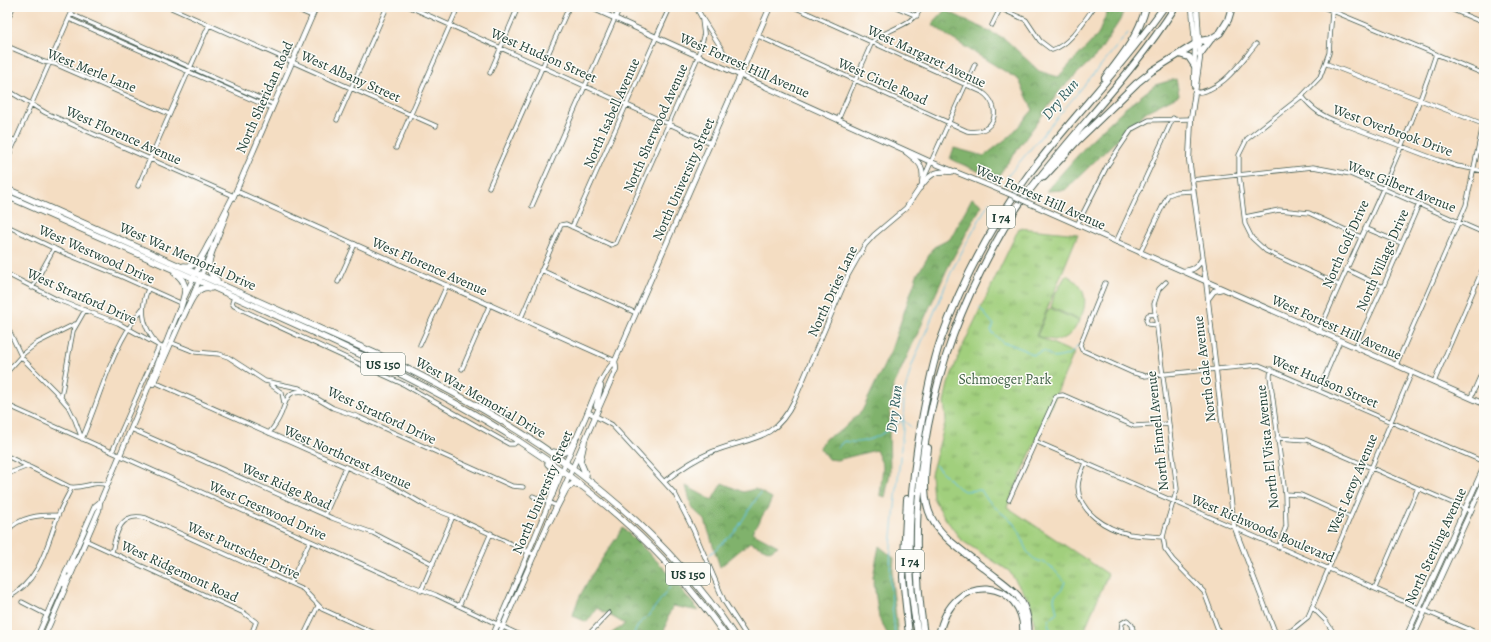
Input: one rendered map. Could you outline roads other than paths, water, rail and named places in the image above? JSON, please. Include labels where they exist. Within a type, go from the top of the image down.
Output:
[{"type":"highway","points":[[1029,174],[1051,144],[1128,48],[1139,28],[1146,7]]},
{"type":"highway","name":"I 74","points":[[918,635],[910,570],[911,486],[926,397],[943,334],[982,249],[1010,202],[1029,174],[1122,64],[1164,7]]},
{"type":"highway","name":"I 74","points":[[924,635],[917,569],[919,495],[922,458],[932,406],[948,347],[976,281],[1015,210],[1060,150],[1141,57],[1175,7]]},
{"type":"highway","points":[[1200,54],[1211,39],[1224,28],[1232,7]]},
{"type":"highway","points":[[1015,210],[1074,144],[1128,91],[1152,71],[1179,54],[1197,43],[1211,39]]},
{"type":"highway","points":[[1179,54],[1189,57],[1195,66]]},
{"type":"highway","name":"West War Memorial Drive","points":[[7,189],[167,260],[234,297],[384,365],[439,393],[496,426],[562,470],[586,488],[629,525],[670,566],[700,600],[725,635]]},
{"type":"highway","name":"West War Memorial Drive","points":[[7,196],[152,260],[247,296],[386,358],[472,403],[566,462],[615,501],[682,568],[709,600],[734,635]]},
{"type":"highway","points":[[167,260],[184,266],[193,266],[199,261],[212,244]]},
{"type":"highway","points":[[212,244],[208,263],[211,274],[219,282],[247,296]]},
{"type":"highway","points":[[152,260],[176,273],[184,282],[186,291],[179,312]]},
{"type":"highway","points":[[183,317],[196,293],[201,288],[210,288],[234,297]]},
{"type":"highway","points":[[948,347],[929,439],[925,477],[927,507],[935,526],[944,537],[1018,596],[1024,606],[1028,618],[1028,635]]},
{"type":"highway","points":[[518,440],[542,458],[554,470],[556,480],[552,495]]},
{"type":"highway","points":[[547,449],[562,454],[569,450],[575,440]]},
{"type":"highway","points":[[584,443],[580,460],[583,470],[615,501]]},
{"type":"highway","points":[[549,522],[570,486],[577,484],[586,488]]},
{"type":"highway","points":[[909,635],[903,562],[907,499],[911,486]]},
{"type":"highway","points":[[939,635],[943,620],[953,602],[969,591],[985,588],[1002,593],[1015,604],[1022,617],[1023,635]]},
{"type":"main road","name":"North Sheridan Road","points":[[152,381],[161,347],[166,340],[197,277],[316,7]]},
{"type":"main road","name":"West Forrest Hill Avenue","points":[[590,7],[931,162],[1007,193],[1318,332],[1471,397],[1484,404]]},
{"type":"main road","name":"North University Street","points":[[492,635],[575,440],[601,383],[610,366],[615,361],[770,7]]},
{"type":"main road","name":"North Gale Avenue","points":[[1192,7],[1200,54],[1190,120],[1189,159],[1192,191],[1206,282]]},
{"type":"main road","name":"North Gale Avenue","points":[[1194,93],[1197,43],[1197,7]]},
{"type":"main road","points":[[896,146],[922,167],[923,171],[921,185]]},
{"type":"main road","points":[[921,185],[929,176],[938,171],[963,175]]},
{"type":"main road","points":[[1183,271],[1193,270],[1198,267],[1202,259]]},
{"type":"main road","name":"North Sheridan Road","points":[[46,633],[99,510],[100,502],[142,403],[172,343],[197,277]]},
{"type":"main road","points":[[1208,299],[1214,291],[1223,289]]},
{"type":"main road","name":"North University Street","points":[[557,506],[616,369],[615,361]]},
{"type":"main road","points":[[596,416],[595,409],[600,396],[601,383]]},
{"type":"main road","name":"North Sterling Avenue","points":[[1407,635],[1484,467]]},
{"type":"main road","name":"North Sterling Avenue","points":[[1414,635],[1484,482]]},
{"type":"main road","name":"North Sheridan Road","points":[[38,635],[80,538],[95,506],[100,502]]},
{"type":"main road","name":"North University Street","points":[[499,635],[549,522]]},
{"type":"main road","points":[[55,595],[66,579],[71,576],[70,571],[74,552]]},
{"type":"main road","points":[[46,633],[46,626],[49,618],[47,615]]},
{"type":"street","points":[[7,21],[13,7]]},
{"type":"street","points":[[10,153],[74,7]]},
{"type":"street","name":"West Albany Street","points":[[169,7],[436,126]]},
{"type":"street","points":[[291,7],[312,16]]},
{"type":"street","points":[[337,120],[387,7]]},
{"type":"street","name":"West Hudson Street","points":[[410,7],[711,143]]},
{"type":"street","points":[[396,148],[458,7]]},
{"type":"street","points":[[490,72],[518,7]]},
{"type":"street","points":[[489,187],[568,7]]},
{"type":"street","points":[[532,206],[620,7]]},
{"type":"street","name":"North Isabell Avenue","points":[[572,227],[670,7]]},
{"type":"street","points":[[696,7],[726,54],[726,59]]},
{"type":"street","name":"West Margaret Avenue","points":[[794,7],[982,92],[990,97],[994,104],[995,115]]},
{"type":"street","points":[[896,7],[917,16]]},
{"type":"street","points":[[838,120],[872,42],[917,16],[922,7]]},
{"type":"street","points":[[992,25],[999,7],[1026,20],[1040,41],[1052,50],[1059,48],[1076,31],[1094,7]]},
{"type":"street","points":[[1323,7],[1484,74]]},
{"type":"street","points":[[1446,7],[1484,23]]},
{"type":"street","points":[[1332,11],[1329,53],[1327,64],[1320,77],[1302,96],[1247,139],[1239,155],[1239,174],[1248,231],[1261,248],[1339,285]]},
{"type":"street","points":[[70,16],[272,106]]},
{"type":"street","name":"North Sherwood Avenue","points":[[572,227],[611,245],[615,245],[698,57],[704,34],[702,18]]},
{"type":"street","points":[[138,186],[209,25]]},
{"type":"street","name":"West Circle Road","points":[[758,36],[855,81],[974,132],[982,131],[988,126],[995,115]]},
{"type":"street","points":[[1194,93],[1216,87],[1227,78],[1256,44]]},
{"type":"street","name":"West Merle Lane","points":[[7,46],[169,114]]},
{"type":"street","name":"North Golf Drive","points":[[1318,332],[1402,146],[1421,100],[1436,54]]},
{"type":"street","name":"North Dries Lane","points":[[665,481],[688,464],[704,455],[724,447],[762,436],[783,418],[796,397],[848,275],[865,245],[874,235],[906,208],[921,185],[975,64]]},
{"type":"street","points":[[1327,64],[1483,122],[1466,205],[1396,365]]},
{"type":"street","name":"West Florence Avenue","points":[[7,90],[44,112],[233,196]]},
{"type":"street","name":"West Overbrook Drive","points":[[1302,96],[1310,106],[1322,115],[1438,160],[1484,171]]},
{"type":"street","points":[[1077,225],[1107,166],[1132,129],[1149,120],[1173,118],[1190,120]]},
{"type":"street","points":[[1116,242],[1173,118]]},
{"type":"street","points":[[7,137],[16,140]]},
{"type":"street","name":"West Gilbert Avenue","points":[[1191,180],[1313,167],[1350,174],[1484,233]]},
{"type":"street","name":"West Florence Avenue","points":[[236,190],[615,361]]},
{"type":"street","points":[[1140,253],[1168,195],[1176,192],[1192,191]]},
{"type":"street","name":"North Village Drive","points":[[1355,347],[1419,204]]},
{"type":"street","points":[[1245,217],[1279,210],[1309,213],[1361,237]]},
{"type":"street","points":[[520,318],[559,226],[563,224],[572,227]]},
{"type":"street","name":"West Westwood Drive","points":[[7,226],[178,302]]},
{"type":"street","points":[[1365,228],[1401,243]]},
{"type":"street","points":[[338,282],[355,244]]},
{"type":"street","points":[[32,288],[54,248]]},
{"type":"street","points":[[1434,382],[1484,266]]},
{"type":"street","points":[[1346,269],[1383,287]]},
{"type":"street","points":[[541,270],[636,313]]},
{"type":"street","name":"West Stratford Drive","points":[[7,274],[32,288],[128,328],[169,350]]},
{"type":"street","name":"North Finnell Avenue","points":[[1163,537],[1177,489],[1155,298],[1160,287],[1166,282]]},
{"type":"street","name":"North Gale Avenue","points":[[1206,282],[1234,526],[1278,635]]},
{"type":"street","name":"West Hudson Street","points":[[1105,283],[1080,345],[1082,350],[1145,376],[1215,368],[1259,365],[1484,462]]},
{"type":"street","points":[[420,345],[447,285]]},
{"type":"street","points":[[82,439],[91,420],[109,365],[128,328],[142,309],[148,289]]},
{"type":"street","points":[[234,297],[232,303],[234,306],[380,373],[438,402],[509,444],[513,444],[518,440]]},
{"type":"street","points":[[462,369],[490,304]]},
{"type":"street","points":[[112,452],[161,347],[147,330],[142,309]]},
{"type":"street","points":[[61,398],[72,334],[85,310]]},
{"type":"street","points":[[1156,314],[1148,315],[1146,320],[1148,324],[1157,325]]},
{"type":"street","points":[[7,372],[21,357],[40,341],[78,322]]},
{"type":"street","points":[[7,326],[21,357],[61,398],[74,418],[82,439]]},
{"type":"street","name":"West Stratford Drive","points":[[166,340],[195,352],[219,354],[232,359],[263,380],[274,384],[299,388],[335,409],[359,417],[507,484],[515,487],[523,487]]},
{"type":"street","points":[[1319,390],[1340,341]]},
{"type":"street","points":[[380,373],[386,358]]},
{"type":"street","points":[[1471,397],[1484,368]]},
{"type":"street","name":"North El Vista Avenue","points":[[1271,369],[1270,376],[1285,494],[1286,526],[1279,546]]},
{"type":"street","name":"West Leroy Avenue","points":[[1278,635],[1292,630],[1303,622],[1312,607],[1412,372]]},
{"type":"street","points":[[263,380],[281,392],[284,397],[284,406]]},
{"type":"street","name":"West Northcrest Avenue","points":[[152,381],[346,467],[389,484],[428,507],[453,516],[491,533],[529,551],[534,555]]},
{"type":"street","points":[[270,433],[278,421],[288,397],[295,392],[305,392],[315,396]]},
{"type":"street","points":[[1009,500],[1056,396],[1063,395],[1134,426],[1169,424]]},
{"type":"street","name":"West Crestwood Drive","points":[[7,405],[520,635]]},
{"type":"street","points":[[588,412],[612,425],[665,481],[684,509],[724,601],[746,635]]},
{"type":"street","name":"West Ridge Road","points":[[131,429],[324,515],[378,535],[432,564]]},
{"type":"street","points":[[1277,438],[1307,440],[1471,511]]},
{"type":"street","name":"West Richwoods Boulevard","points":[[1035,441],[1174,502],[1234,526],[1328,569],[1482,635]]},
{"type":"street","points":[[7,456],[72,487],[98,483],[107,485]]},
{"type":"street","points":[[1084,463],[1078,486],[1079,496],[1088,512],[1106,524],[1128,534],[1163,537],[1165,549],[1170,557],[1204,592],[1220,635]]},
{"type":"street","points":[[7,474],[28,466]]},
{"type":"street","points":[[324,515],[346,467]]},
{"type":"street","points":[[7,598],[28,582],[38,569],[58,515],[72,487]]},
{"type":"street","points":[[1375,588],[1418,488]]},
{"type":"street","points":[[1285,494],[1301,495],[1350,517]]},
{"type":"street","points":[[533,496],[557,506]]},
{"type":"street","points":[[7,531],[15,524],[26,518],[58,515]]},
{"type":"street","points":[[421,590],[453,516]]},
{"type":"street","name":"West Purtscher Drive","points":[[112,552],[116,533],[122,523],[131,518],[144,517],[307,591],[318,606],[379,635]]},
{"type":"street","points":[[458,606],[491,533]]},
{"type":"street","name":"West Ridgemont Road","points":[[80,538],[244,612],[256,622],[251,635]]},
{"type":"street","points":[[290,583],[310,541]]},
{"type":"street","points":[[14,594],[18,598]]},
{"type":"street","points":[[22,602],[47,615]]},
{"type":"street","points":[[304,635],[318,606]]},
{"type":"street","points":[[1312,607],[1326,621],[1335,635]]},
{"type":"street","points":[[588,635],[609,613]]},
{"type":"street","points":[[1124,635],[1121,627],[1122,623],[1127,620],[1132,625],[1134,635]]},
{"type":"street","points":[[1467,635],[1470,629]]},
{"type":"waterway","name":"Dry Run","points":[[1007,177],[1128,33]]},
{"type":"waterway","name":"Dry Run","points":[[895,635],[890,580],[891,546],[903,429],[904,394],[912,365],[952,270],[989,202]]},
{"type":"waterway","points":[[979,307],[994,325],[991,331],[1003,343],[1007,343],[1025,350],[1032,355],[1044,351],[1054,358],[1062,357],[1071,353],[1078,345]]},
{"type":"waterway","points":[[903,420],[911,427]]},
{"type":"waterway","points":[[837,448],[844,441],[861,442],[868,440],[882,434],[903,420]]},
{"type":"waterway","points":[[935,465],[956,486],[964,491],[981,490],[986,498],[1018,529],[1027,552],[1037,560],[1049,565],[1065,582],[1061,591],[1055,595],[1054,599],[1057,612],[1050,619],[1048,625],[1050,629],[1060,635]]},
{"type":"waterway","points":[[709,555],[735,532],[760,493]]},
{"type":"waterway","points":[[699,569],[703,564]]},
{"type":"waterway","points":[[633,635],[639,624],[649,615],[670,587]]},
{"type":"park label","name":"Schmoeger Park","points":[[1005,379]]}]
